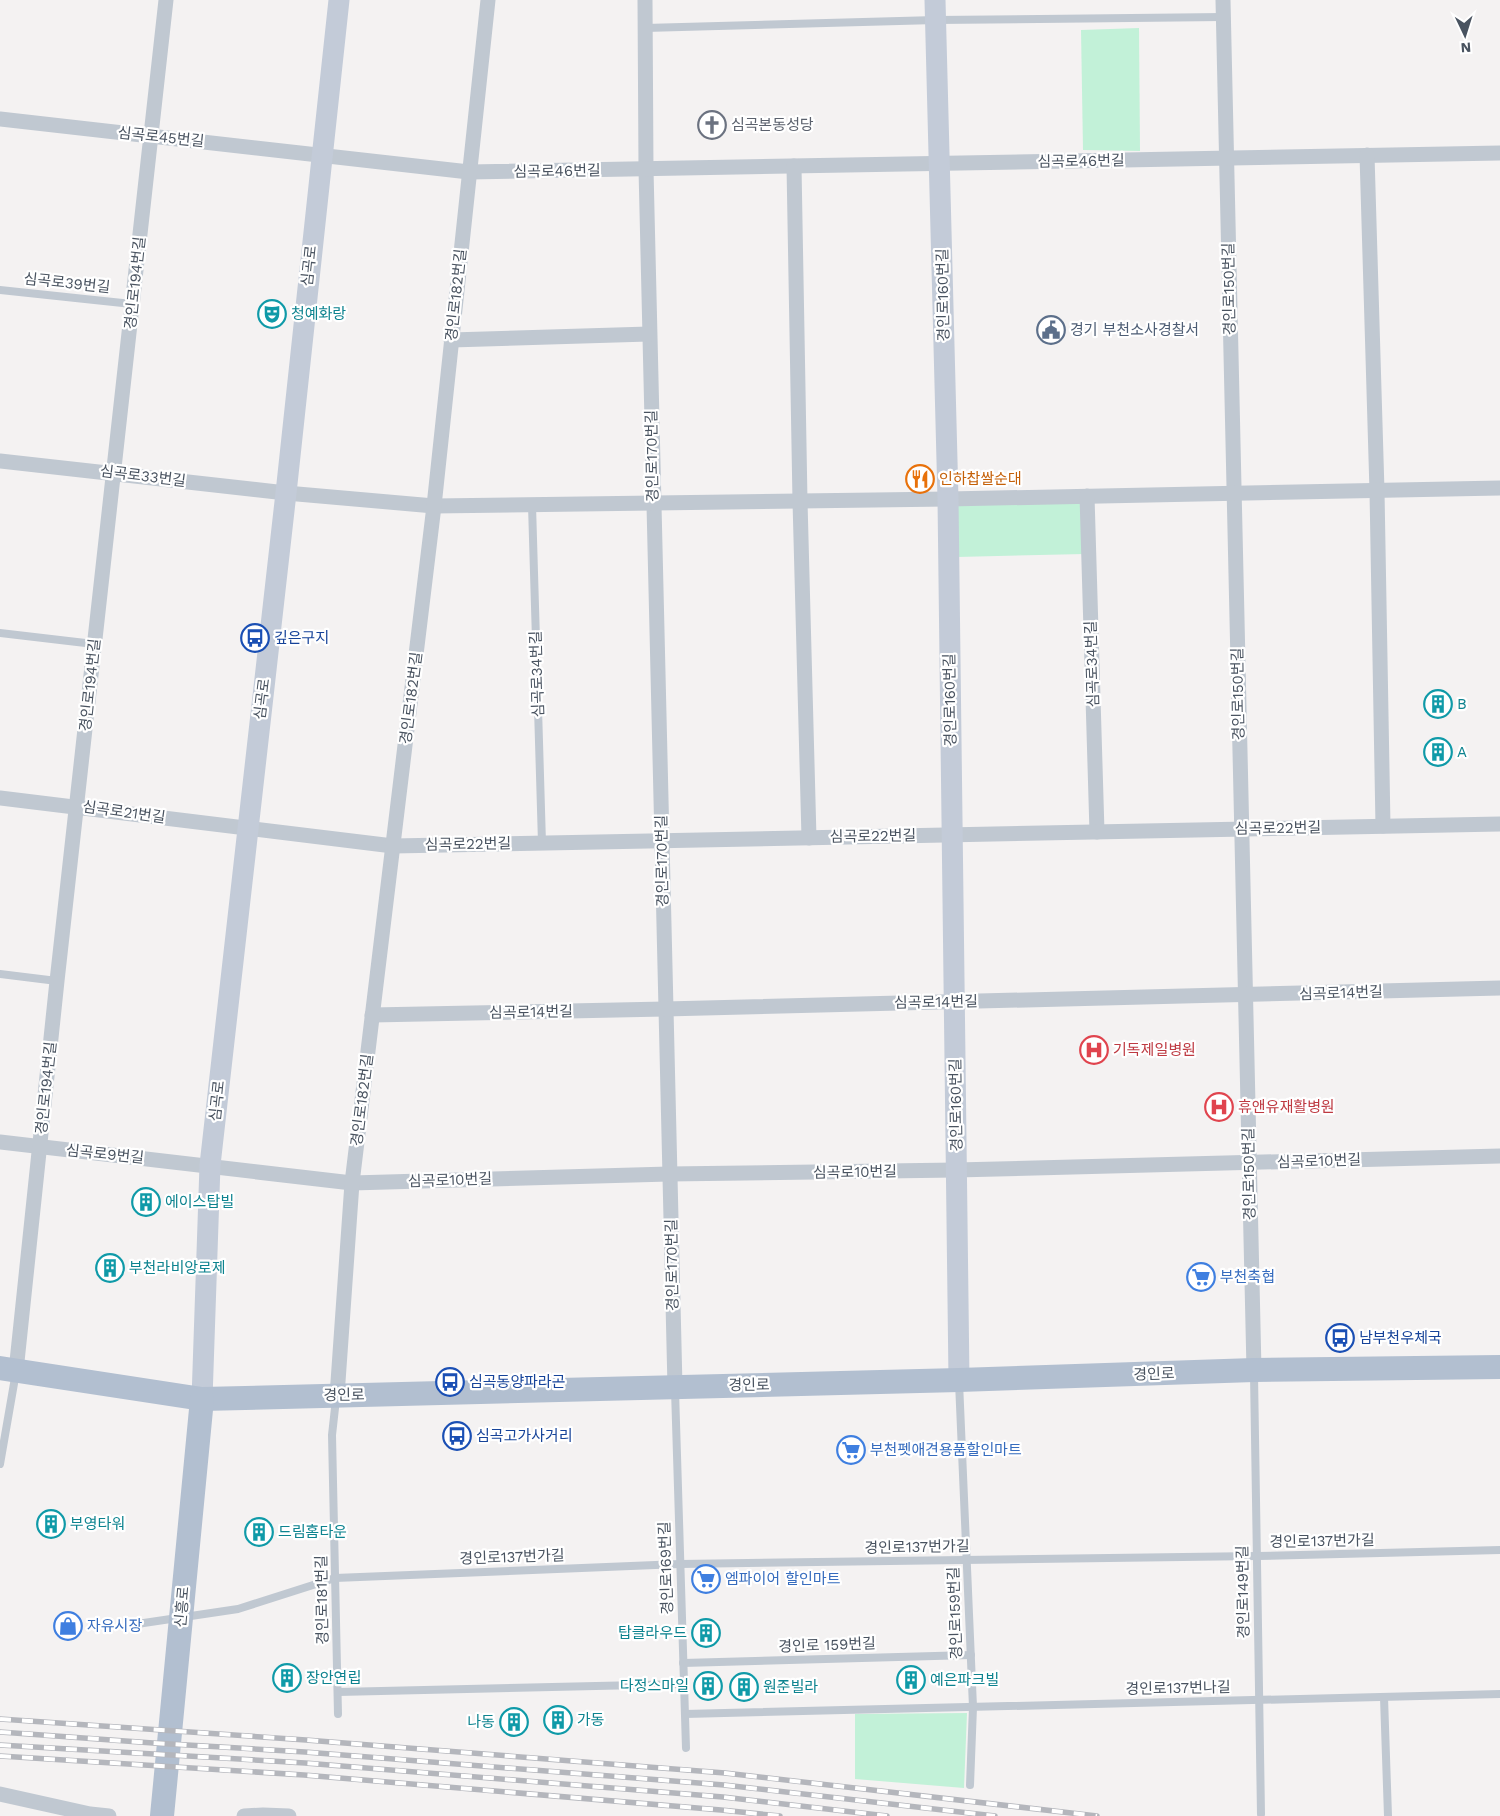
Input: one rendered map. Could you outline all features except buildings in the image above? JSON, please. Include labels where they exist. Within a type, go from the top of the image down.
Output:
[{"type":"main road","name":"경인로","points":[[8,1370],[202,1399],[959,1380],[1254,1370],[1500,1367]]},
{"type":"main road","name":"신흥로","points":[[163,1808],[202,1399]]},
{"type":"street","name":"경인로194번길","points":[[8,1370],[40,1148],[76,806],[166,0]]},
{"type":"street","name":"심곡로","points":[[202,1399],[210,1166],[286,493],[338,0]]},
{"type":"street","name":"경인로182번길","points":[[337,1396],[352,1183],[434,506],[488,0]]},
{"type":"street","name":"경인로170번길","points":[[645,0],[646,169],[653,503],[675,1387]]},
{"type":"street","name":"경인로150번길","points":[[1223,0],[1254,1370]]},
{"type":"street","name":"경인로160번길","points":[[935,10],[948,499],[959,1380]]},
{"type":"street","name":"심곡로45번길","points":[[0,119],[321,155]]},
{"type":"street","name":"심곡로46번길","points":[[321,155],[469,172],[1500,153]]},
{"type":"street","points":[[1367,156],[1377,491],[1383,826]]},
{"type":"street","points":[[794,166],[809,838]]},
{"type":"street","points":[[451,340],[650,334]]},
{"type":"street","name":"심곡로33번길","points":[[0,461],[286,493]]},
{"type":"street","points":[[286,493],[434,506],[948,499],[1500,488]]},
{"type":"street","name":"심곡로34번길","points":[[1088,496],[1097,832]]},
{"type":"street","name":"심곡로21번길","points":[[0,798],[76,806],[247,829]]},
{"type":"street","name":"심곡로22번길","points":[[247,829],[393,846],[1500,824]]},
{"type":"street","name":"심곡로14번길","points":[[372,1015],[1500,988]]},
{"type":"street","name":"심곡로9번길","points":[[0,1142],[210,1166]]},
{"type":"street","name":"심곡로10번길","points":[[210,1166],[352,1183],[670,1174],[956,1170],[1500,1156]]},
{"type":"street","points":[[0,1794],[90,1814],[109,1816]]},
{"type":"street","points":[[244,1816],[263,1814],[289,1816]]},
{"type":"lane","points":[[645,28],[935,10],[1223,17]]},
{"type":"lane","name":"심곡로39번길","points":[[0,290],[132,304]]},
{"type":"lane","name":"심곡로34번길","points":[[532,505],[542,843]]},
{"type":"lane","points":[[0,633],[94,644]]},
{"type":"lane","points":[[0,974],[57,981]]},
{"type":"lane","points":[[0,1464],[8,1370]]},
{"type":"lane","name":"경인로149번길","points":[[1254,1370],[1262,1814]]},
{"type":"lane","name":"경인로159번길","points":[[959,1380],[974,1707],[970,1785]]},
{"type":"lane","name":"경인로169번길","points":[[675,1387],[686,1748]]},
{"type":"lane","name":"경인로181번길","points":[[337,1396],[332,1435],[338,1714]]},
{"type":"lane","name":"경인로137번가길","points":[[138,1624],[238,1609],[335,1578],[680,1564],[967,1561],[1500,1550]]},
{"type":"lane","name":"경인로 159번길","points":[[683,1663],[971,1655]]},
{"type":"lane","points":[[338,1692],[684,1684]]},
{"type":"lane","name":"경인로137번나길","points":[[685,1714],[1500,1694]]},
{"type":"lane","points":[[1384,1697],[1388,1816]]},
{"type":"green space","points":[[1139,28],[1140,151],[1083,150],[1081,30]]},
{"type":"green space","points":[[956,503],[1083,503],[1085,554],[957,557]]},
{"type":"green space","points":[[967,1713],[964,1788],[855,1779],[855,1714]]},
{"type":"railway","points":[[0,1719],[306,1740],[725,1773],[1097,1816]]},
{"type":"railway","points":[[0,1732],[305,1752],[724,1785],[995,1816]]},
{"type":"railway","points":[[0,1745],[305,1763],[723,1797],[887,1816]]},
{"type":"railway","points":[[0,1756],[304,1775],[780,1816]]},
{"type":"place","name":"심곡본동성당","points":[[712,125]]},
{"type":"place","name":"청예화랑","points":[[272,314]]},
{"type":"place","name":"경기 부천소사경찰서","points":[[1051,330]]},
{"type":"place","name":"인하찹쌀순대","points":[[920,479]]},
{"type":"place","name":"깊은구지","points":[[255,638]]},
{"type":"place","name":"B","points":[[1438,704]]},
{"type":"place","name":"A","points":[[1438,752]]},
{"type":"place","name":"기독제일병원","points":[[1094,1050]]},
{"type":"place","name":"휴앤유재활병원","points":[[1219,1107]]},
{"type":"place","name":"에이스탑빌","points":[[146,1202]]},
{"type":"place","name":"부천라비앙로제","points":[[110,1268]]},
{"type":"place","name":"부천축협","points":[[1201,1277]]},
{"type":"place","name":"남부천우체국","points":[[1340,1338]]},
{"type":"place","name":"심곡동양파라곤","points":[[450,1382]]},
{"type":"place","name":"심곡고가사거리","points":[[457,1436]]},
{"type":"place","name":"부천펫애견용품할인마트","points":[[851,1450]]},
{"type":"place","name":"부영타워","points":[[51,1524]]},
{"type":"place","name":"드림홈타운","points":[[259,1532]]},
{"type":"place","name":"엠파이어 할인마트","points":[[706,1579]]},
{"type":"place","name":"자유시장","points":[[68,1626]]},
{"type":"place","name":"탑클라우드","points":[[706,1633]]},
{"type":"place","name":"장안연립","points":[[287,1678]]},
{"type":"place","name":"예은파크빌","points":[[911,1680]]},
{"type":"place","name":"다정스마일","points":[[708,1686]]},
{"type":"place","name":"원준빌라","points":[[744,1687]]},
{"type":"place","name":"가동","points":[[558,1720]]},
{"type":"place","name":"나동","points":[[514,1722]]}]
